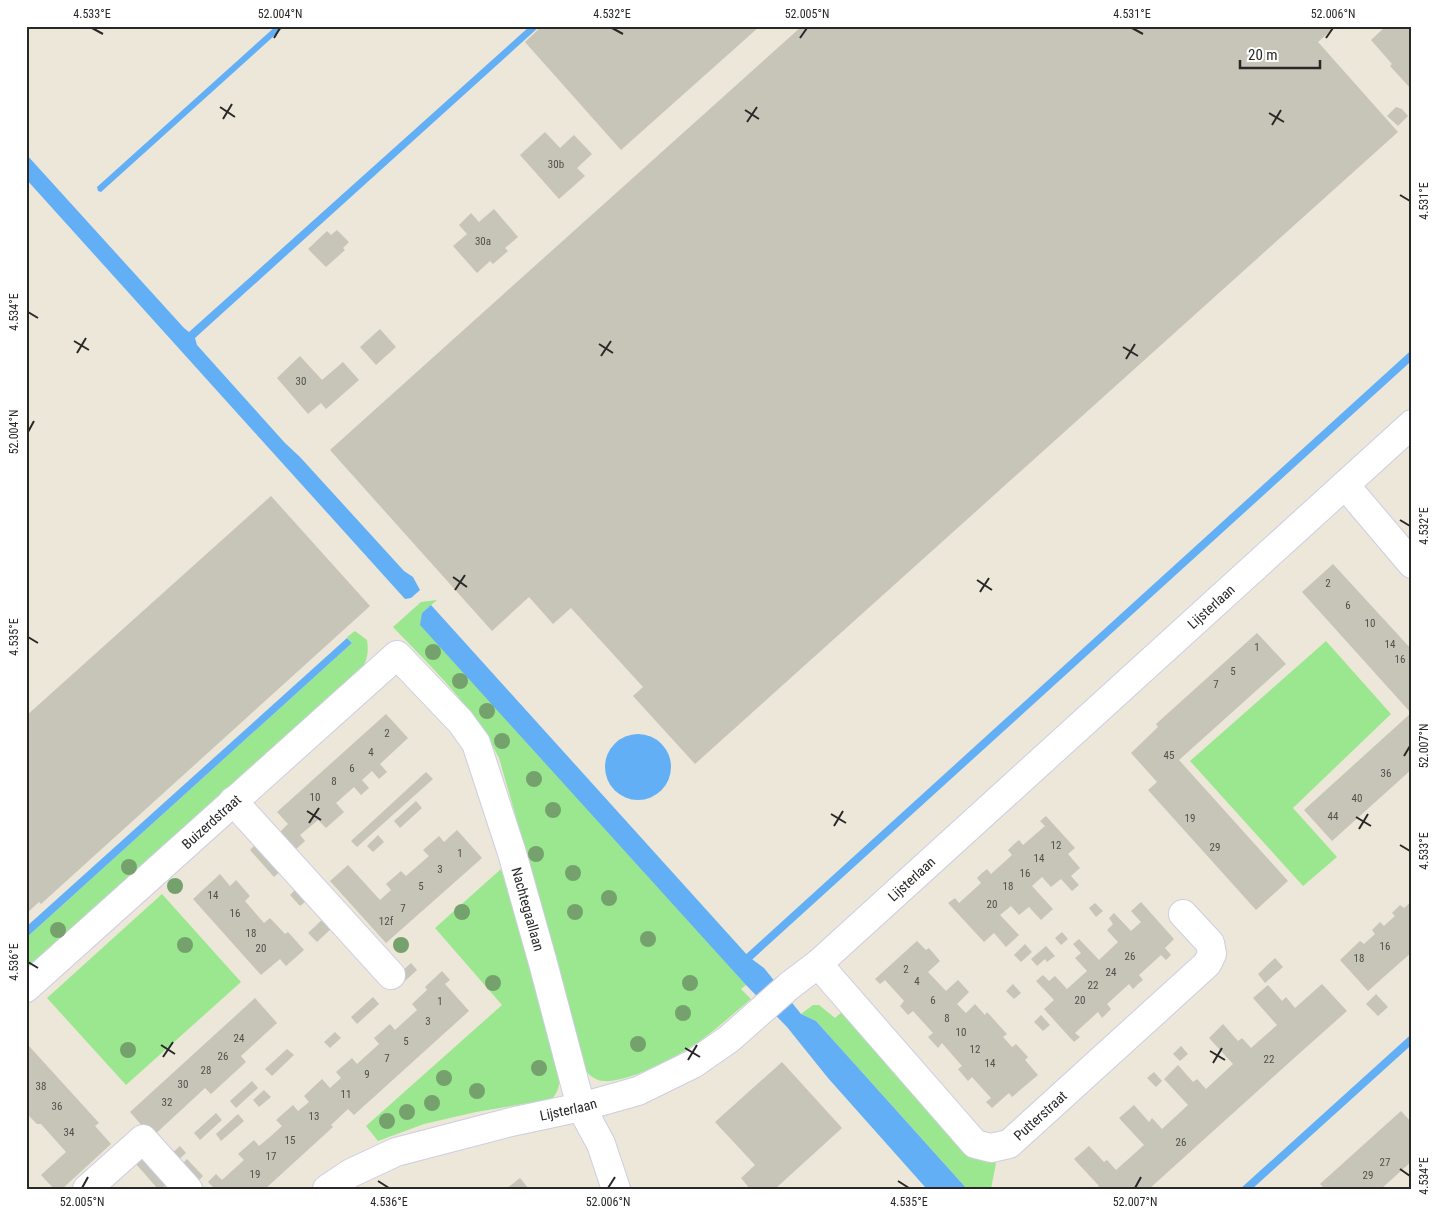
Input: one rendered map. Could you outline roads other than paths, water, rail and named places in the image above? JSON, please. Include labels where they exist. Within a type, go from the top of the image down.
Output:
[{"type":"street","name":"Lijsterlaan","points":[[327,1189],[351,1172],[396,1152],[511,1122],[581,1108],[638,1091],[693,1064],[729,1039],[789,986],[818,964],[1251,568],[1412,424]]},
{"type":"street","points":[[1345,485],[1412,564]]},
{"type":"street","name":"Buizerdstraat","points":[[26,988],[397,655]]},
{"type":"street","name":"Nachtegaallaan","points":[[397,655],[460,721],[476,743],[512,853],[581,1108],[601,1144],[616,1189]]},
{"type":"street","points":[[233,801],[391,975]]},
{"type":"street","name":"Putterstraat","points":[[818,964],[975,1144],[991,1148],[1009,1144],[1207,964],[1212,954],[1210,943],[1183,914]]},
{"type":"street","points":[[87,1189],[143,1139],[188,1189]]},
{"type":"water","points":[[276,26],[285,26],[101,192],[98,191],[97,187]]},
{"type":"water","points":[[530,26],[540,26],[195,338],[197,345],[285,443],[404,571],[413,577],[420,590],[411,598],[405,599],[26,179],[26,154],[189,332]]},
{"type":"water","points":[[431,605],[749,957],[764,968],[801,1014],[816,1021],[967,1189],[923,1189],[925,1187],[828,1078],[787,1027],[746,985],[420,625],[422,613]]},
{"type":"water","points":[[347,638],[352,643],[26,938],[26,927]]},
{"type":"water","points":[[638,734],[650,737],[661,744],[668,755],[671,767],[668,779],[661,790],[650,797],[638,800],[626,797],[615,790],[608,779],[605,767],[608,755],[615,744],[626,737]]},
{"type":"waterway","points":[[749,957],[1412,355]]},
{"type":"waterway","points":[[1246,1189],[1412,1039]]}]
